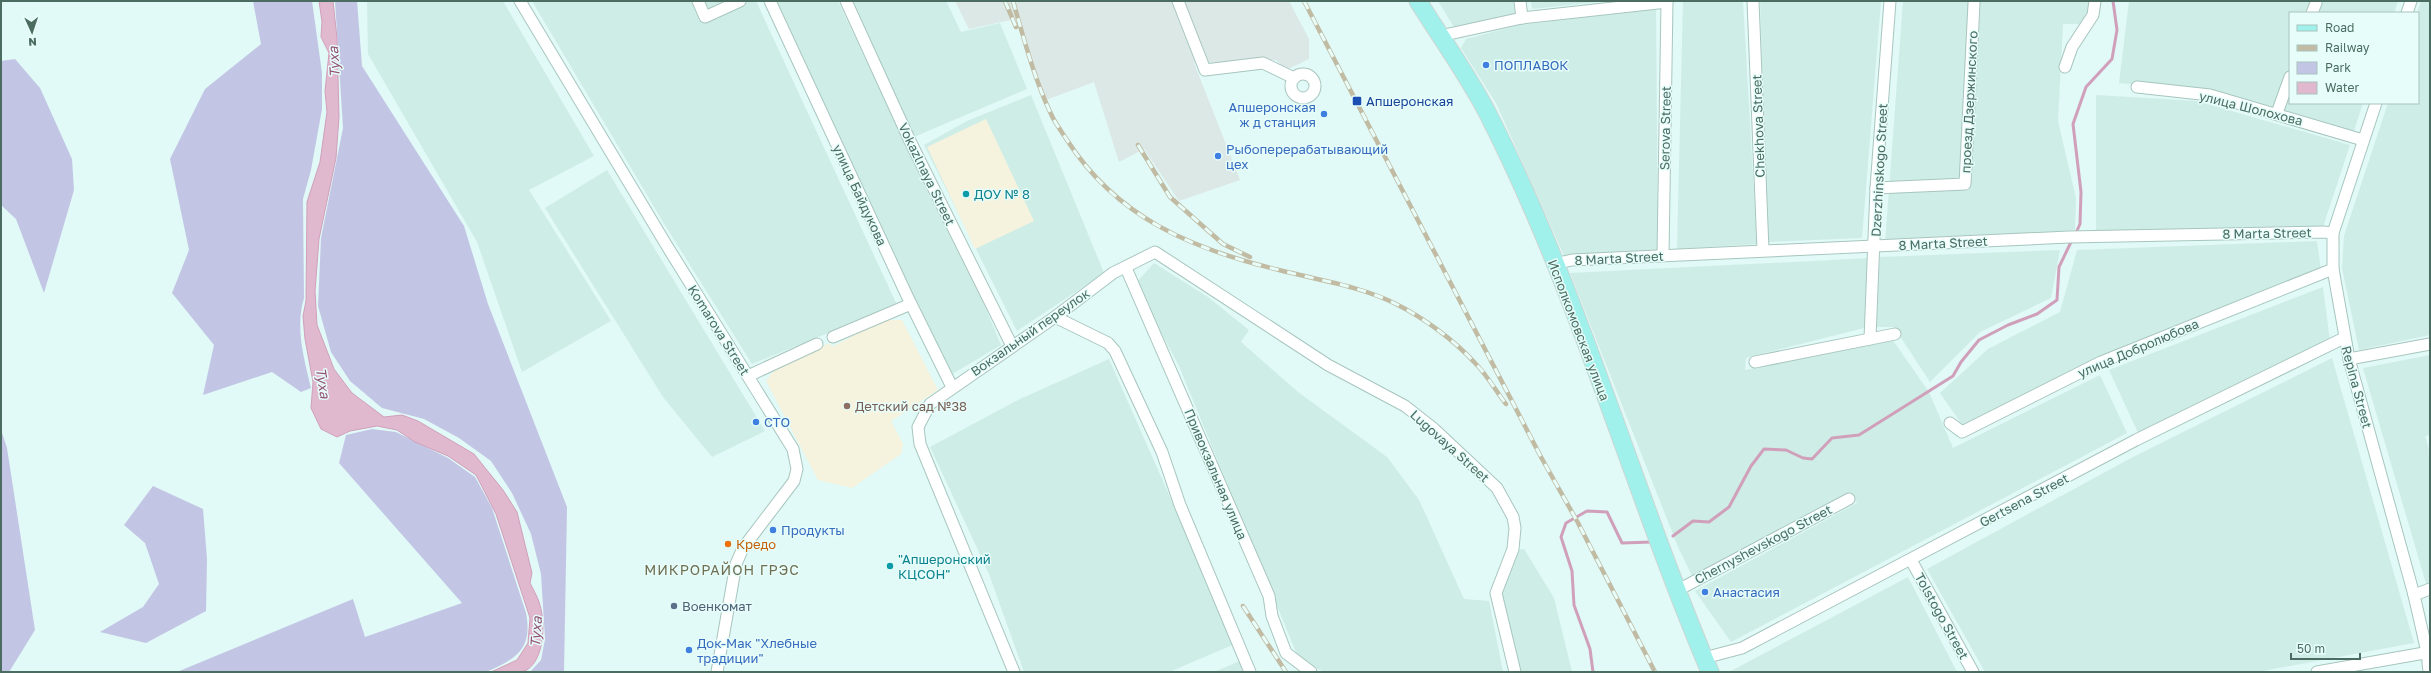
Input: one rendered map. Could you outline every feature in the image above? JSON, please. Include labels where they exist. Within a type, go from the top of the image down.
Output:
[{"type":"main road","name":"Исполкомовская улица","points":[[1418,1],[1487,112],[1516,172],[1554,264],[1707,665]]},
{"type":"street","name":"Komarova Street","points":[[520,1],[667,246],[793,449],[797,469],[794,481],[743,548],[736,564],[717,672]]},
{"type":"street","points":[[698,1],[706,17],[740,1]]},
{"type":"street","name":"улица Байдукова","points":[[770,1],[911,304],[952,387]]},
{"type":"street","name":"Vokazlnaya Street","points":[[846,1],[910,141],[1012,346]]},
{"type":"street","points":[[1178,1],[1205,70],[1263,63],[1294,78]]},
{"type":"street","points":[[1520,1],[1522,18]]},
{"type":"street","points":[[1440,36],[1522,18],[1667,1]]},
{"type":"street","name":"Serova Street","points":[[1663,255],[1667,1]]},
{"type":"street","name":"Chekhova Street","points":[[1753,1],[1763,250]]},
{"type":"street","name":"Dzerzhinskogo Street","points":[[1870,339],[1876,188],[1890,1]]},
{"type":"street","points":[[2066,67],[2072,47],[2093,14],[2095,1]]},
{"type":"street","points":[[2407,12],[2411,1]]},
{"type":"street","name":"проезд Дзержинского","points":[[1876,188],[1965,184],[1974,2]]},
{"type":"street","points":[[2277,113],[2289,80]]},
{"type":"street","name":"улица Шолохова","points":[[2137,87],[2210,95],[2277,113],[2363,140]]},
{"type":"street","name":"Repina Street","points":[[2376,104],[2333,234],[2333,270],[2344,338],[2349,359],[2429,652],[2429,672]]},
{"type":"street","name":"8 Marta Street","points":[[1554,264],[1572,260],[1663,255],[2074,237],[2315,232],[2333,234]]},
{"type":"street","name":"Вокзальный переулок","points":[[1014,672],[920,444],[918,426],[930,404],[952,387],[1055,317],[1113,273],[1126,268],[1155,252]]},
{"type":"street","name":"Lugovaya Street","points":[[1155,252],[1328,365],[1405,406],[1433,428],[1497,488],[1513,517],[1515,528],[1513,549],[1496,593],[1515,672]]},
{"type":"street","name":"Привокзальная улица","points":[[1126,268],[1269,596],[1272,616],[1286,653],[1311,672]]},
{"type":"street","name":"улица Добролюбова","points":[[1950,423],[1962,432],[2100,362],[2333,270]]},
{"type":"street","points":[[833,337],[911,304]]},
{"type":"street","points":[[1055,317],[1108,343],[1115,351],[1162,452],[1180,505],[1250,672]]},
{"type":"street","points":[[1756,362],[1895,334]]},
{"type":"street","name":"Gertsena Street","points":[[1707,665],[1911,560],[2136,440],[2344,338]]},
{"type":"street","points":[[748,376],[817,344]]},
{"type":"street","points":[[2349,359],[2430,344]]},
{"type":"street","name":"Chernyshevskogo Street","points":[[1678,590],[1849,499]]},
{"type":"street","name":"Tolstogo Street","points":[[1911,560],[1973,672]]},
{"type":"street","points":[[2414,594],[2430,589]]},
{"type":"street","points":[[2317,672],[2429,652]]},
{"type":"shaded area","points":[[367,1],[503,1],[594,156],[529,190],[611,321],[522,372],[477,242],[368,54]]},
{"type":"shaded area","points":[[532,1],[756,1],[897,305],[752,364],[663,222]]},
{"type":"shaded area","points":[[773,1],[838,1],[929,195],[980,295],[1001,345],[949,376]]},
{"type":"shaded area","points":[[850,1],[946,1],[961,32],[1000,23],[1027,89],[914,137]]},
{"type":"shaded area","points":[[955,1],[1289,1],[1309,39],[1309,59],[1286,70],[1276,60],[1194,63],[1240,180],[1179,201],[1144,149],[1119,162],[1094,82],[1046,100],[1015,19],[969,29]]},
{"type":"shaded area","points":[[1438,1],[1514,1],[1517,17],[1454,27]]},
{"type":"shaded area","points":[[1531,1],[1608,1],[1532,9]]},
{"type":"shaded area","points":[[1683,1],[1743,1],[1757,244],[1677,249]]},
{"type":"shaded area","points":[[1760,1],[1881,1],[1862,238],[1768,242]]},
{"type":"shaded area","points":[[1903,1],[2091,1],[2082,24],[2063,24],[2058,121],[2076,198],[2075,230],[1885,243]]},
{"type":"shaded area","points":[[2129,1],[2398,1],[2394,12],[2289,12],[2289,104],[2363,104],[2353,134],[2208,91],[2119,83]]},
{"type":"shaded area","points":[[2421,1],[2430,1],[2430,335],[2359,350],[2342,268],[2344,236],[2388,104],[2419,104],[2419,12],[2417,12]]},
{"type":"shaded area","points":[[1656,9],[1658,251],[1565,258],[1496,103],[1461,48],[1466,39],[1519,25]]},
{"type":"shaded area","points":[[1031,95],[1104,273],[1017,331],[924,145],[967,121]]},
{"type":"shaded area","points":[[2096,95],[2197,101],[2350,145],[2323,227],[2096,234]]},
{"type":"shaded area","points":[[986,119],[1034,221],[975,249],[927,147]]},
{"type":"shaded area","points":[[607,170],[765,431],[712,457],[663,397],[545,208]]},
{"type":"shaded area","points":[[2317,241],[2321,271],[2105,357],[1965,429],[1940,393],[1988,349],[2060,312],[2077,250]]},
{"type":"shaded area","points":[[2060,250],[2051,298],[1980,332],[1930,382],[1894,327],[1875,327],[1880,257]]},
{"type":"shaded area","points":[[1871,258],[1864,328],[1746,358],[1745,370],[1892,339],[1929,392],[1953,448],[2100,375],[2127,433],[1731,642],[1695,591],[1857,503],[1850,492],[1693,578],[1678,547],[1570,273]]},
{"type":"shaded area","points":[[1154,263],[1208,297],[1249,330],[1241,342],[1298,392],[1387,457],[1419,500],[1464,599],[1489,601],[1503,672],[1325,672],[1300,662],[1179,366],[1135,284]]},
{"type":"shaded area","points":[[2323,287],[2330,341],[2139,435],[2109,370]]},
{"type":"shaded area","name":"Детский сад №38","points":[[883,320],[902,320],[938,390],[891,421],[903,444],[901,454],[852,488],[818,480],[766,381],[775,369],[830,343],[832,347]]},
{"type":"shaded area","points":[[2430,355],[2430,435],[2425,436],[2430,453],[2430,586],[2427,587],[2363,368]]},
{"type":"shaded area","points":[[2332,358],[2414,643],[2257,672],[1985,672],[1927,569],[2131,458]]},
{"type":"shaded area","points":[[1109,359],[1235,644],[1169,672],[1024,672],[989,574],[930,447],[1020,399]]},
{"type":"shaded area","points":[[1524,549],[1554,598],[1572,672],[1520,672],[1501,593],[1514,550]]},
{"type":"shaded area","points":[[1908,577],[1957,672],[1729,672]]},
{"type":"shaded area","points":[[1240,661],[1245,672],[1214,672]]},
{"type":"green space","points":[[253,1],[312,1],[322,73],[322,109],[311,170],[303,199],[304,298],[300,320],[300,332],[311,388],[301,392],[272,372],[203,395],[214,345],[172,293],[189,250],[170,159],[205,89],[261,44]]},
{"type":"green space","points":[[335,1],[357,1],[362,66],[464,226],[488,304],[567,507],[564,672],[530,672],[541,660],[545,639],[541,574],[531,534],[512,493],[491,461],[459,438],[424,419],[382,408],[350,381],[331,352],[318,306],[321,238],[343,128]]},
{"type":"green space","points":[[15,59],[40,88],[72,159],[74,190],[44,293],[16,219],[1,205],[1,61]]},
{"type":"green space","points":[[372,429],[396,432],[448,458],[475,477],[492,508],[526,613],[528,625],[527,636],[520,651],[506,662],[486,672],[177,672],[353,599],[365,637],[462,603],[339,463],[346,435]]},
{"type":"green space","points":[[1,430],[7,448],[35,630],[9,672],[1,672]]},
{"type":"green space","points":[[153,486],[203,509],[207,559],[206,611],[146,643],[100,632],[143,607],[159,584],[145,543],[124,525]]},
{"type":"water","name":"Туха","points":[[319,1],[333,1],[337,38],[339,117],[336,158],[319,239],[315,291],[317,325],[334,369],[352,393],[384,417],[402,415],[418,421],[474,454],[503,490],[517,512],[532,573],[530,583],[539,602],[543,619],[542,640],[537,659],[532,666],[525,671],[491,672],[517,660],[528,643],[530,618],[496,514],[476,475],[448,456],[415,442],[397,430],[377,426],[350,431],[337,437],[321,429],[311,408],[313,382],[305,339],[303,316],[306,301],[307,202],[320,162],[327,112],[325,91],[329,53],[321,37],[322,22]]},
{"type":"waterway","points":[[2075,235],[2080,224],[2081,192],[2073,124],[2086,87],[2112,59],[2117,30],[2113,1]]},
{"type":"waterway","points":[[1673,536],[1693,521],[1709,522],[1729,507],[1751,466],[1764,449],[1786,450],[1803,458],[1812,459],[1832,438],[1859,435],[1953,376],[1961,362],[1979,340],[2008,325],[2037,314],[2057,300],[2059,267],[2072,240]]},
{"type":"waterway","points":[[1593,672],[1590,649],[1574,605],[1572,571],[1561,537],[1566,523],[1587,511],[1607,512],[1622,543],[1652,542]]},
{"type":"railway","points":[[1005,1],[1016,27]]},
{"type":"railway","points":[[1013,1],[1034,72],[1045,100],[1057,124],[1087,167],[1109,190],[1133,210],[1159,226],[1216,252],[1247,262],[1368,292],[1396,304],[1438,330],[1467,354],[1484,373],[1506,404]]},
{"type":"railway","points":[[1304,1],[1541,457],[1577,521],[1655,672]]},
{"type":"railway","points":[[1138,145],[1170,197],[1223,244],[1250,257]]},
{"type":"railway","points":[[1243,606],[1286,672]]},
{"type":"place","name":"ПОПЛАВОК","points":[[1486,65]]},
{"type":"place","name":"Апшеронская","points":[[1357,101]]},
{"type":"place","name":"Апшеронская ж д станция","points":[[1324,114]]},
{"type":"place","name":"Рыбоперерабатывающий цех","points":[[1218,156]]},
{"type":"place","name":"ДОУ № 8","points":[[966,194]]},
{"type":"place","name":"Детский сад №38","points":[[847,406]]},
{"type":"place","name":"СТО","points":[[756,422]]},
{"type":"place","name":"Продукты","points":[[773,530]]},
{"type":"place","name":"Кредо","points":[[728,544]]},
{"type":"place","name":"\"Апшеронский КЦСОН\"","points":[[890,566]]},
{"type":"place","name":"Анастасия","points":[[1705,592]]},
{"type":"place","name":"Военкомат","points":[[674,606]]},
{"type":"place","name":"Док-Мак \"Хлебные традиции\"","points":[[689,650]]},
{"type":"district","name":"МИКРОРАЙОН ГРЭС","points":[[722,570]]}]
